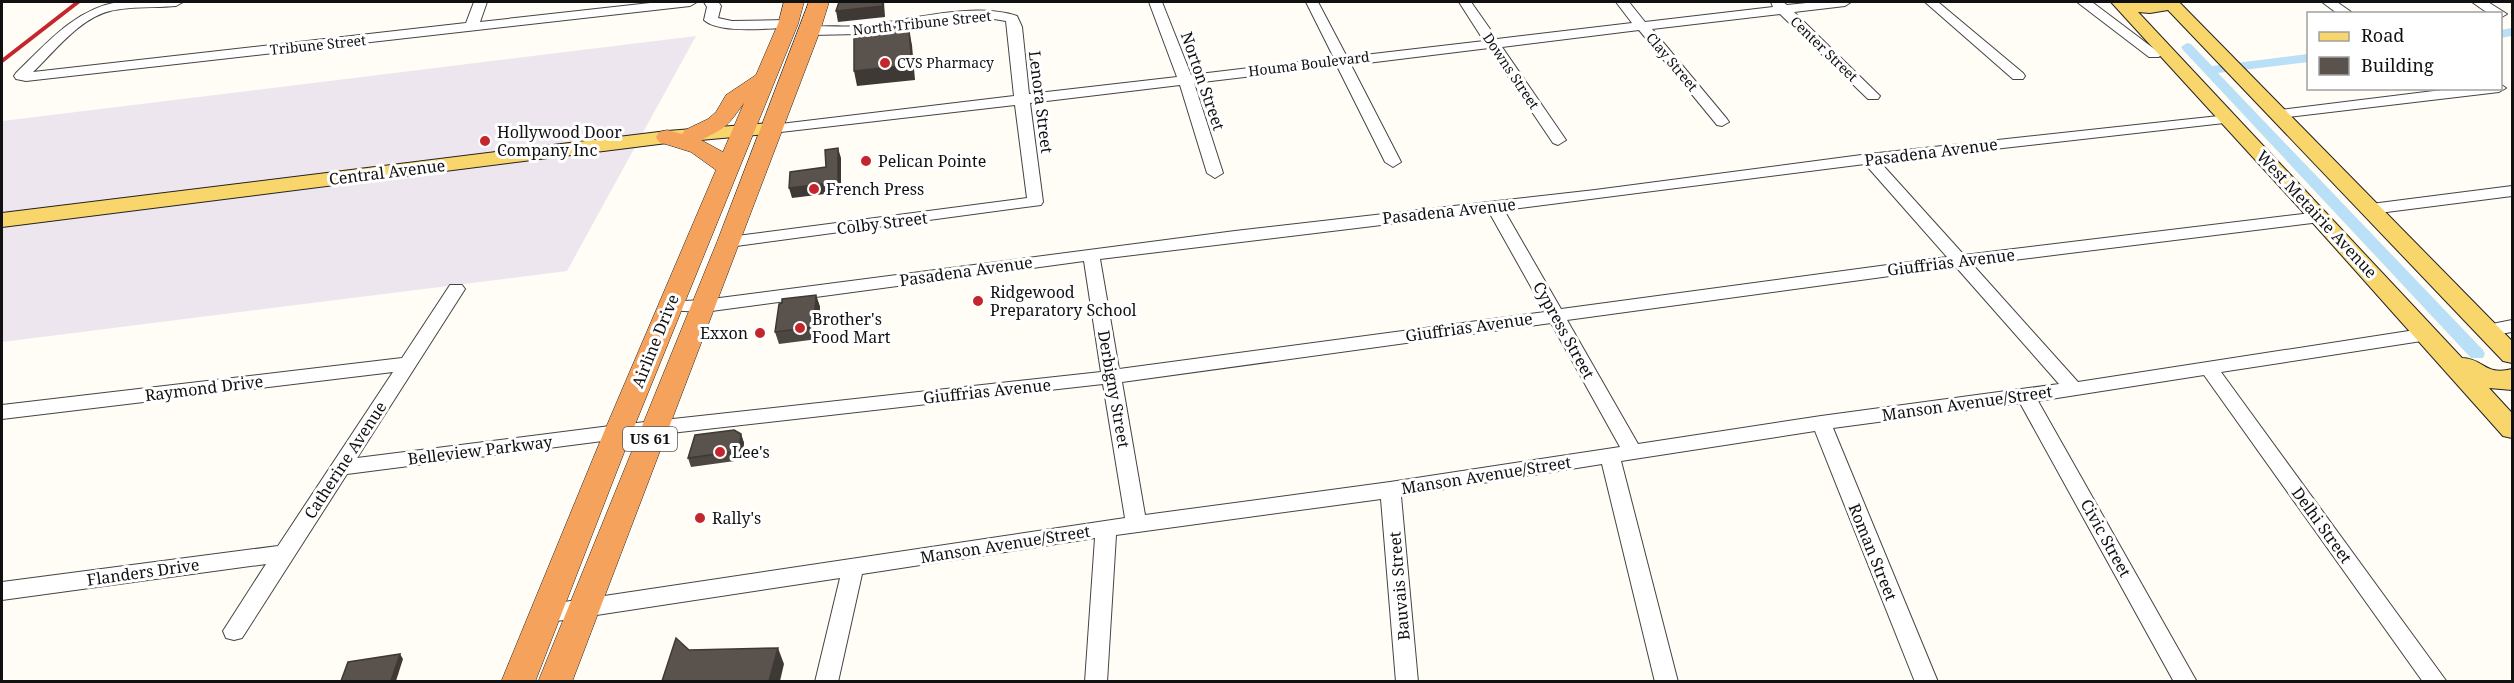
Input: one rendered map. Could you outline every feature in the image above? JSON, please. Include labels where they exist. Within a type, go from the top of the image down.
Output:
[{"type":"highway","name":"Airline Drive","points":[[518,681],[742,130],[788,24],[794,2]]},
{"type":"highway","name":"Airline Drive","points":[[555,681],[729,242],[819,2]]},
{"type":"highway","points":[[693,135],[716,124],[725,116],[734,100],[765,78]]},
{"type":"highway","points":[[667,137],[694,143],[711,153],[727,168]]},
{"type":"main road","name":"West Metairie Avenue","points":[[2119,2],[2155,48],[2228,119],[2320,217],[2512,429]]},
{"type":"main road","points":[[2125,2],[2137,7],[2155,9],[2166,5],[2164,2]]},
{"type":"main road","points":[[2170,2],[2512,355]]},
{"type":"main road","points":[[2155,48],[2151,32],[2154,24],[2168,24],[2182,27],[2199,36],[2219,52]]},
{"type":"main road","name":"Central Avenue","points":[[2,220],[667,137],[772,129]]},
{"type":"main road","points":[[2433,340],[2467,369],[2488,379],[2508,382],[2512,378]]},
{"type":"street","name":"Tribune Street","points":[[176,2],[126,4],[96,12],[65,35],[21,76],[690,2]]},
{"type":"street","points":[[472,27],[480,2]]},
{"type":"street","points":[[710,2],[714,6],[711,20],[732,25],[788,24]]},
{"type":"street","name":"Norton Street","points":[[1155,2],[1185,79],[1215,174]]},
{"type":"street","points":[[1312,2],[1393,162]]},
{"type":"street","name":"Downs Street","points":[[1465,2],[1558,140]]},
{"type":"street","name":"Clay Street","points":[[1622,2],[1722,122]]},
{"type":"street","name":"Houma Boulevard","points":[[772,129],[1641,25],[1779,5],[1845,2]]},
{"type":"street","points":[[1931,2],[2018,76]]},
{"type":"street","points":[[2084,2],[2155,48]]},
{"type":"street","points":[[2329,2],[2345,12]]},
{"type":"street","points":[[2479,2],[2497,12]]},
{"type":"street","name":"Center Street","points":[[1779,5],[1873,96]]},
{"type":"street","name":"North Tribune Street","points":[[810,31],[840,31],[978,14],[998,15]]},
{"type":"street","name":"Lenora Street","points":[[998,15],[1012,19],[1015,27],[1034,204]]},
{"type":"street","points":[[2279,114],[2483,90]]},
{"type":"street","name":"Pasadena Avenue","points":[[670,306],[704,306],[1091,254],[1869,159],[2228,119]]},
{"type":"street","points":[[1869,159],[2074,389]]},
{"type":"street","points":[[2371,209],[2512,191]]},
{"type":"street","name":"Colby Street","points":[[729,242],[1034,204]]},
{"type":"street","name":"Cypress Street","points":[[1494,206],[1633,453]]},
{"type":"street","name":"Giuffrias Avenue","points":[[618,432],[1111,377],[1958,261],[2320,217]]},
{"type":"street","name":"Derbigny Street","points":[[1091,254],[1136,524]]},
{"type":"street","name":"Catherine Avenue","points":[[234,631],[456,289]]},
{"type":"street","points":[[2488,330],[2512,327]]},
{"type":"street","name":"Manson Avenue/Street","points":[[544,614],[1106,528],[1390,490],[1821,423],[2433,340]]},
{"type":"street","name":"Raymond Drive","points":[[2,412],[406,364]]},
{"type":"street","name":"Delhi Street","points":[[2209,369],[2436,681]]},
{"type":"street","name":"Civic Street","points":[[2025,395],[2186,681]]},
{"type":"street","name":"Roman Street","points":[[1821,423],[1927,681]]},
{"type":"street","name":"Belleview Parkway","points":[[341,467],[618,432]]},
{"type":"street","points":[[1610,456],[1667,681]]},
{"type":"street","name":"Bauvais Street","points":[[1390,490],[1407,681]]},
{"type":"street","points":[[1096,681],[1106,528]]},
{"type":"street","name":"Flanders Drive","points":[[2,591],[285,553]]},
{"type":"street","points":[[826,681],[853,567]]},
{"type":"shaded area","points":[[696,36],[567,271],[2,342],[2,121]]},
{"type":"building","points":[[839,2],[882,2],[883,6],[836,11]]},
{"type":"building","name":"CVS Pharmacy","points":[[895,25],[909,30],[912,65],[854,71],[854,29]]},
{"type":"building","points":[[838,148],[838,182],[789,188],[790,172],[826,167],[825,150]]},
{"type":"building","points":[[816,295],[814,327],[775,332],[779,304],[782,303],[782,299]]},
{"type":"building","points":[[734,430],[741,434],[739,451],[688,458],[695,435]]},
{"type":"building","points":[[676,638],[689,650],[778,648],[769,681],[662,681]]},
{"type":"building","points":[[400,654],[391,681],[341,681],[348,662]]},
{"type":"waterway","points":[[2502,34],[2512,32]]},
{"type":"waterway","points":[[2187,47],[2209,70]]},
{"type":"waterway","points":[[2209,70],[2307,58]]},
{"type":"waterway","points":[[2209,70],[2477,354]]},
{"type":"railway","points":[[2,61],[78,2]]},
{"type":"place","name":"CVS Pharmacy","points":[[885,63]]},
{"type":"place","name":"Hollywood Door Company Inc","points":[[485,141]]},
{"type":"place","name":"Pelican Pointe","points":[[866,161]]},
{"type":"place","name":"French Press","points":[[814,189]]},
{"type":"place","name":"Ridgewood Preparatory School","points":[[978,301]]},
{"type":"place","name":"Brother's Food Mart","points":[[800,328]]},
{"type":"place","name":"Exxon","points":[[760,333]]},
{"type":"place","name":"Lee's","points":[[720,452]]},
{"type":"place","name":"Rally's","points":[[700,518]]}]
